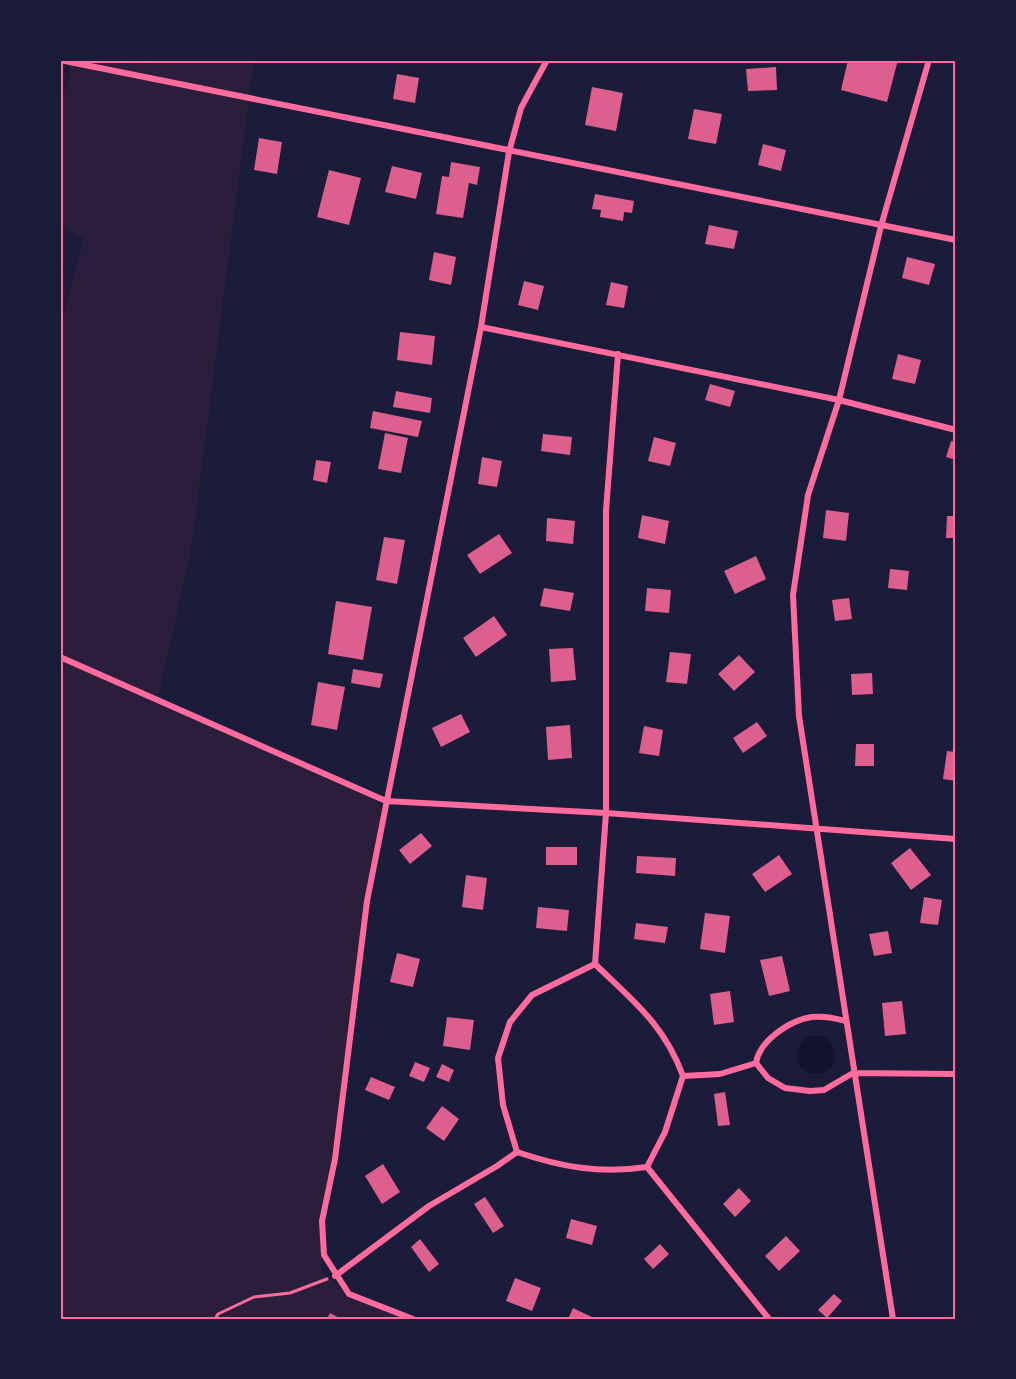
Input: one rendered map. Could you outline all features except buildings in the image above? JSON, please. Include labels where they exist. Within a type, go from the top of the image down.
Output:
[{"type":"street","points":[[60,60],[956,240]]},
{"type":"street","points":[[413,1319],[349,1294],[335,1276],[324,1255],[322,1221],[335,1159],[367,901],[481,327],[509,152],[521,108],[547,60]]},
{"type":"street","points":[[893,1319],[799,716],[793,595],[808,495],[839,400],[881,226],[928,60]]},
{"type":"street","points":[[481,327],[839,400],[956,430]]},
{"type":"street","points":[[595,963],[606,813],[606,511],[618,354]]},
{"type":"street","points":[[60,657],[386,801],[606,813],[956,839]]},
{"type":"street","points":[[595,963],[643,1008],[663,1032],[683,1076],[665,1132],[647,1167]]},
{"type":"street","points":[[517,1152],[503,1105],[498,1058],[510,1022],[532,995],[595,963]]},
{"type":"street","points":[[845,1020],[812,1017],[796,1022],[779,1032],[757,1053],[756,1063],[768,1078],[785,1088],[810,1091],[824,1090],[853,1073],[956,1074]]},
{"type":"street","points":[[683,1076],[720,1074],[756,1063]]},
{"type":"street","points":[[335,1276],[429,1206],[517,1152]]},
{"type":"street","points":[[517,1152],[553,1164],[591,1171],[617,1172],[647,1167]]},
{"type":"street","points":[[647,1167],[769,1319]]},
{"type":"path","points":[[215,1319],[218,1314],[254,1297],[290,1293],[335,1276]]},
{"type":"shaded area","points":[[70,60],[254,60],[192,545],[158,699],[374,795],[383,814],[367,901],[342,1099],[323,1221],[321,1271],[349,1294],[412,1319],[60,1319],[60,419],[63,405],[63,315],[84,239],[60,224],[60,105],[69,79]]},
{"type":"shaded area","points":[[816,1036],[829,1042],[835,1055],[829,1068],[816,1074],[803,1068],[797,1055],[803,1042]]}]
